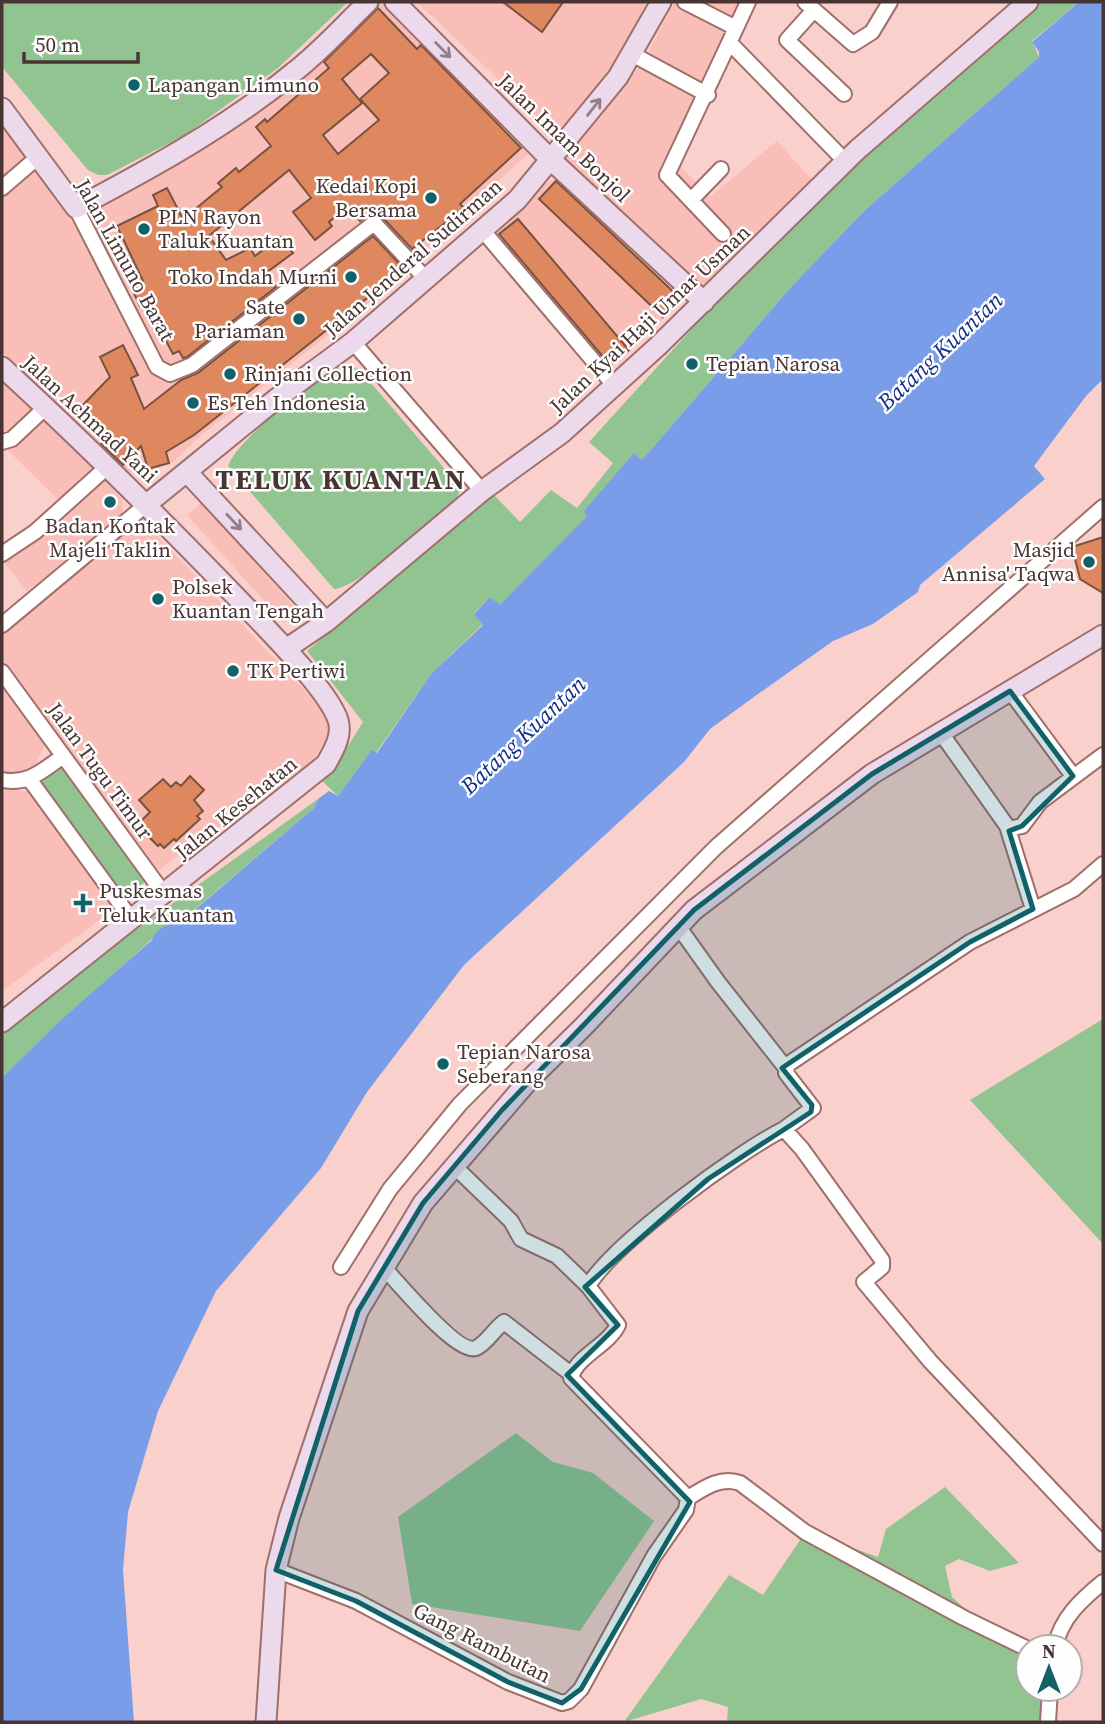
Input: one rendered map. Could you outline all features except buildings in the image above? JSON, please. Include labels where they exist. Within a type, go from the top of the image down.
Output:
[{"type":"street","points":[[76,208],[163,162],[226,124],[295,72],[368,2]]},
{"type":"street","name":"Jalan Imam Bonjol","points":[[396,2],[551,160],[704,302]]},
{"type":"street","name":"Jalan Jenderal Sudirman","points":[[147,504],[353,342],[484,232],[517,200],[618,77],[661,2]]},
{"type":"street","points":[[685,2],[736,28]]},
{"type":"street","points":[[723,234],[667,176],[708,95],[748,2]]},
{"type":"street","points":[[844,94],[786,40],[810,6],[853,44],[872,32],[890,2]]},
{"type":"street","name":"Jalan Kyai Haji Umar Usman","points":[[286,649],[326,622],[482,491],[562,433],[612,384],[704,302],[845,161],[1022,4]]},
{"type":"street","points":[[730,43],[845,161]]},
{"type":"street","points":[[632,54],[708,95]]},
{"type":"street","name":"Jalan Limuno Barat","points":[[2,108],[76,208],[157,367],[170,374],[192,365],[374,223],[426,279]]},
{"type":"street","points":[[2,188],[38,157]]},
{"type":"street","points":[[691,200],[721,169]]},
{"type":"street","points":[[484,232],[612,384]]},
{"type":"street","points":[[353,342],[482,491]]},
{"type":"street","name":"Jalan Achmad Yani","points":[[2,366],[147,504],[286,649]]},
{"type":"street","points":[[2,442],[12,439],[46,407]]},
{"type":"street","points":[[2,554],[35,532],[107,467]]},
{"type":"street","points":[[187,472],[326,622]]},
{"type":"street","points":[[2,625],[147,504]]},
{"type":"street","points":[[341,1267],[390,1189],[460,1104],[716,847],[1103,507]]},
{"type":"street","points":[[266,1722],[276,1570],[289,1518],[344,1346],[358,1311],[423,1203],[529,1080],[584,1027],[694,910],[872,774],[1103,635]]},
{"type":"street","name":"Jalan Kesehatan","points":[[2,1022],[326,764],[337,744],[339,731],[335,713],[286,649]]},
{"type":"street","name":"Jalan Tugu Timur","points":[[2,672],[164,894]]},
{"type":"street","points":[[1010,691],[1073,776]]},
{"type":"street","points":[[941,733],[999,811],[1009,830],[1032,909]]},
{"type":"street","points":[[1009,830],[1022,826],[1040,802],[1103,755]]},
{"type":"street","points":[[2,780],[15,783],[30,780],[63,756]]},
{"type":"street","points":[[30,780],[132,920]]},
{"type":"street","points":[[785,1067],[929,968],[1032,909],[1074,889],[1103,864]]},
{"type":"street","points":[[588,1286],[627,1244],[708,1179],[813,1108],[678,926]]},
{"type":"street","points":[[784,1129],[803,1149],[883,1259],[882,1267],[865,1281],[874,1297],[930,1362],[1103,1544]]},
{"type":"street","points":[[454,1166],[511,1222],[522,1239],[557,1256],[588,1286],[618,1325],[571,1374]]},
{"type":"street","points":[[384,1268],[439,1328],[471,1349],[478,1347],[504,1322],[509,1324],[571,1374],[572,1380],[688,1498],[713,1483],[733,1480],[740,1483],[805,1532],[1014,1642]]},
{"type":"street","name":"Gang Rambutan","points":[[276,1570],[356,1601],[508,1682],[562,1703],[569,1701],[581,1689],[654,1556],[687,1510],[688,1498]]},
{"type":"street","points":[[1061,1633],[1066,1620],[1082,1600],[1103,1582]]},
{"type":"street","points":[[1048,1722],[1049,1703]]},
{"type":"highlighted area","points":[[1010,691],[1073,776],[1022,826],[1009,831],[1033,909],[970,942],[782,1068],[812,1105],[811,1112],[708,1179],[585,1287],[618,1325],[567,1375],[690,1502],[581,1689],[562,1703],[508,1682],[356,1601],[276,1570],[358,1311],[423,1203],[502,1110],[694,910],[872,774]]},
{"type":"shaded area","points":[[417,2],[647,2],[614,65],[566,124],[554,132]]},
{"type":"shaded area","points":[[675,2],[746,2],[674,159],[710,197],[777,141],[812,180],[703,289],[563,157],[642,64]]},
{"type":"shaded area","points":[[384,4],[534,148],[420,254],[406,273],[200,436],[172,463],[140,473],[129,472],[115,465],[2,352],[2,126],[71,220],[247,117],[374,6]]},
{"type":"shaded area","points":[[553,180],[567,182],[686,298],[610,368],[604,366],[495,234],[542,185]]},
{"type":"shaded area","points":[[2,381],[107,480],[123,501],[122,519],[27,591],[2,560],[69,510],[2,445]]},
{"type":"shaded area","points":[[201,503],[298,611],[284,623],[187,515]]},
{"type":"shaded area","points":[[133,527],[149,527],[329,716],[328,737],[313,760],[156,872],[2,660],[2,630]]},
{"type":"shaded area","points":[[2,683],[46,743],[35,766],[17,776],[2,774]]},
{"type":"shaded area","points":[[2,787],[36,793],[119,906],[2,991]]},
{"type":"green space","name":"Lapangan Limuno","points":[[2,2],[348,2],[278,68],[185,135],[107,175],[98,175],[88,170],[2,67]]},
{"type":"green space","name":"Tepian Narosa","points":[[1037,2],[1079,2],[1032,41],[1039,57],[864,211],[792,286],[642,460],[635,454],[588,515],[500,606],[490,597],[474,613],[483,624],[431,674],[376,753],[372,751],[338,796],[320,779],[341,757],[363,722],[307,651],[492,493],[520,522],[551,490],[577,508],[613,463],[589,442],[749,266],[870,145]]},
{"type":"green space","points":[[345,364],[359,369],[461,488],[457,498],[396,551],[361,577],[346,586],[334,589],[228,466],[235,454],[262,425]]},
{"type":"green space","points":[[65,763],[149,879],[120,900],[36,784]]},
{"type":"green space","points":[[318,799],[314,808],[182,920],[168,924],[2,1078],[2,1026]]},
{"type":"green space","points":[[1103,1019],[1103,1244],[970,1100]]},
{"type":"green space","points":[[516,1433],[553,1462],[593,1473],[654,1521],[580,1631],[412,1604],[398,1517]]},
{"type":"green space","points":[[945,1487],[1019,1563],[990,1571],[959,1559],[945,1566],[952,1597],[975,1618],[1014,1639],[1014,1703],[1043,1703],[1041,1722],[727,1722],[728,1707],[701,1699],[624,1722],[729,1575],[763,1595],[802,1537],[841,1544],[878,1557],[886,1529]]},
{"type":"water","name":"Batang Kuantan","points":[[1079,2],[1103,2],[1103,379],[1086,396],[1034,466],[1045,479],[920,585],[918,592],[873,624],[833,641],[710,729],[684,762],[464,965],[367,1092],[321,1168],[216,1291],[158,1411],[128,1512],[123,1570],[134,1722],[2,1722],[2,1078],[161,929],[183,920],[314,808],[318,799],[329,791],[338,796],[372,750],[377,753],[431,674],[483,625],[474,614],[490,597],[500,605],[587,516],[584,511],[634,453],[642,460],[792,286],[864,211],[1039,57],[1039,52],[1032,42]]},
{"type":"place","name":"Lapangan Limuno","points":[[134,85]]},
{"type":"place","name":"Kedai Kopi Bersama","points":[[431,198]]},
{"type":"place","name":"PLN Rayon Taluk Kuantan","points":[[144,229]]},
{"type":"place","name":"Toko Indah Murni","points":[[351,277]]},
{"type":"place","name":"Sate Pariaman","points":[[299,319]]},
{"type":"place","name":"Tepian Narosa","points":[[692,364]]},
{"type":"place","name":"Rinjani Collection","points":[[230,374]]},
{"type":"place","name":"Es Teh Indonesia","points":[[193,403]]},
{"type":"place","name":"Badan Kontak Majeli Taklin","points":[[110,502]]},
{"type":"place","name":"Masjid Annisa' Taqwa","points":[[1089,562]]},
{"type":"place","name":"Polsek Kuantan Tengah","points":[[158,599]]},
{"type":"place","name":"TK Pertiwi","points":[[233,671]]},
{"type":"place","name":"Puskesmas Teluk Kuantan","points":[[83,903]]},
{"type":"place","name":"Tepian Narosa Seberang","points":[[443,1064]]},
{"type":"district","name":"TELUK KUANTAN","points":[[341,479]]}]
